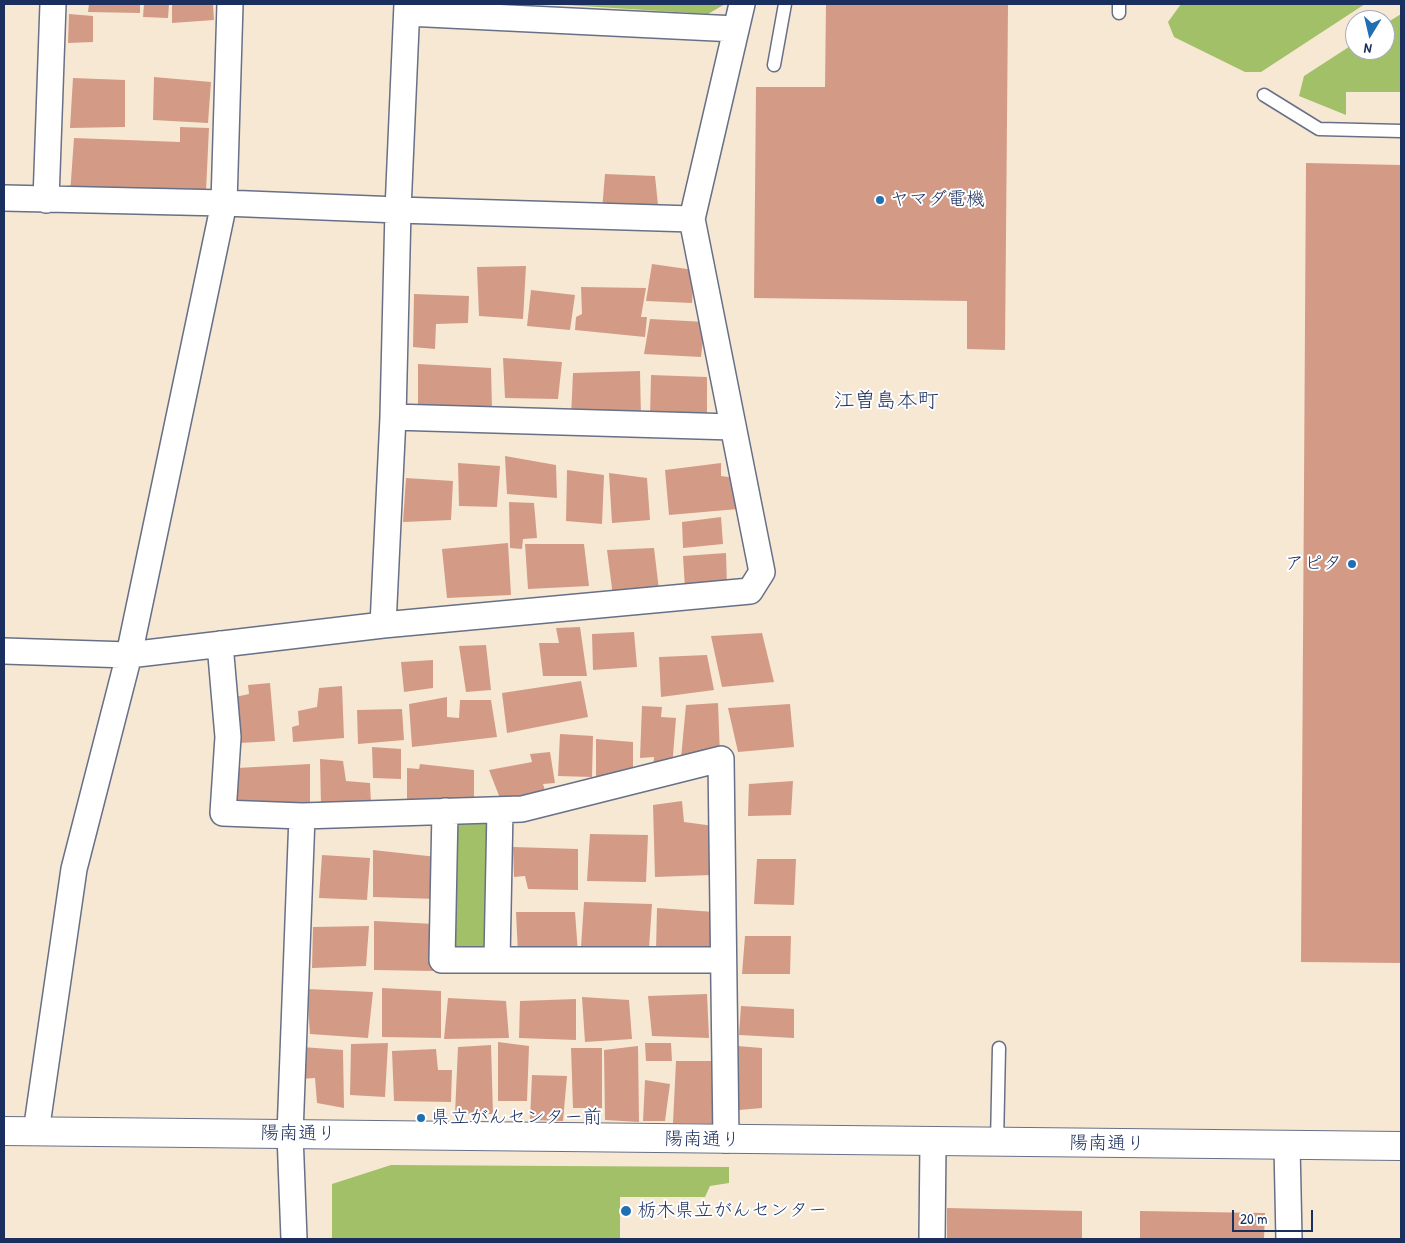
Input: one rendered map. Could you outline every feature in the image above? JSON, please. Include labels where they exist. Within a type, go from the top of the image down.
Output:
[{"type":"street","points":[[46,200],[53,4]]},
{"type":"street","points":[[36,1132],[74,869],[129,655],[224,202],[230,4]]},
{"type":"street","points":[[4,651],[129,655],[383,625],[750,591],[762,572],[692,219],[742,4]]},
{"type":"street","points":[[383,625],[393,416],[398,210],[407,8],[736,29]]},
{"type":"street","points":[[4,198],[224,202],[398,210],[692,219]]},
{"type":"street","points":[[393,416],[733,427]]},
{"type":"street","points":[[220,644],[228,737],[224,813],[302,816],[522,809],[721,758],[726,1140]]},
{"type":"street","points":[[497,960],[500,810]]},
{"type":"street","points":[[445,811],[442,960],[723,960]]},
{"type":"street","points":[[294,1239],[290,1134],[302,816]]},
{"type":"street","name":"陽南通り","points":[[4,1132],[1401,1146]]},
{"type":"street","points":[[932,1239],[933,1142]]},
{"type":"street","points":[[1287,1146],[1289,1239]]},
{"type":"lane","points":[[774,65],[785,4]]},
{"type":"lane","points":[[1264,95],[1319,129],[1401,131]]},
{"type":"lane","points":[[997,1143],[999,1048]]},
{"type":"green space","points":[[550,4],[725,4],[708,14]]},
{"type":"green space","points":[[1181,4],[1365,4],[1356,10],[1345,10],[1345,17],[1261,72],[1245,72],[1174,37],[1168,22]]},
{"type":"green space","points":[[1401,14],[1401,92],[1346,92],[1346,115],[1299,96],[1304,76],[1345,49],[1345,60],[1395,60],[1395,18]]},
{"type":"green space","points":[[460,821],[486,821],[492,828],[490,946],[484,955],[451,947],[455,828]]},
{"type":"green space","points":[[391,1165],[729,1167],[729,1183],[710,1186],[705,1197],[620,1197],[620,1239],[332,1239],[332,1184]]},
{"type":"building","points":[[89,4],[140,4],[140,13],[88,12]]},
{"type":"building","points":[[144,4],[169,4],[168,18],[143,17]]},
{"type":"building","points":[[172,4],[213,4],[214,20],[172,23]]},
{"type":"building","name":"ヤマダ電機","points":[[826,4],[1008,5],[1005,350],[967,349],[967,301],[754,298],[756,87],[825,87]]},
{"type":"building","points":[[69,14],[93,16],[93,42],[68,43]]},
{"type":"building","points":[[154,77],[211,82],[208,123],[153,120]]},
{"type":"building","points":[[73,78],[125,80],[125,127],[70,128]]},
{"type":"building","points":[[180,127],[209,128],[206,191],[70,194],[74,138],[180,142]]},
{"type":"building","name":"アピタ","points":[[1306,163],[1401,165],[1401,963],[1301,962]]},
{"type":"building","points":[[605,174],[655,176],[658,205],[602,210]]},
{"type":"building","points":[[652,264],[694,270],[692,303],[646,301]]},
{"type":"building","points":[[526,266],[523,319],[479,316],[477,267]]},
{"type":"building","points":[[581,287],[646,288],[641,317],[647,317],[645,337],[575,330],[576,317],[582,314]]},
{"type":"building","points":[[531,290],[575,295],[570,330],[527,326]]},
{"type":"building","points":[[414,294],[469,296],[468,323],[436,324],[435,349],[413,347]]},
{"type":"building","points":[[650,319],[705,322],[701,357],[644,354]]},
{"type":"building","points":[[503,358],[562,362],[558,399],[505,398]]},
{"type":"building","points":[[418,364],[491,368],[492,409],[418,409]]},
{"type":"building","points":[[640,371],[641,418],[571,417],[573,373]]},
{"type":"building","points":[[651,375],[707,377],[707,418],[650,418]]},
{"type":"building","points":[[505,456],[556,465],[557,498],[507,494]]},
{"type":"building","points":[[458,463],[500,466],[497,507],[459,506]]},
{"type":"building","points":[[721,463],[721,476],[736,478],[738,509],[669,515],[665,470]]},
{"type":"building","points":[[567,470],[604,475],[602,524],[566,521]]},
{"type":"building","points":[[609,473],[647,478],[650,520],[612,523]]},
{"type":"building","points":[[406,478],[453,481],[451,520],[403,522]]},
{"type":"building","points":[[509,502],[534,503],[537,538],[523,539],[522,549],[510,548]]},
{"type":"building","points":[[721,517],[723,544],[683,548],[682,522]]},
{"type":"building","points":[[508,543],[511,595],[447,598],[442,549]]},
{"type":"building","points":[[525,544],[584,544],[589,586],[528,589]]},
{"type":"building","points":[[654,548],[659,590],[613,596],[607,550]]},
{"type":"building","points":[[726,553],[727,586],[685,589],[683,556]]},
{"type":"building","points":[[580,627],[587,676],[543,676],[539,643],[559,643],[556,628]]},
{"type":"building","points":[[634,632],[637,667],[593,670],[592,634]]},
{"type":"building","points":[[762,633],[774,682],[722,687],[711,636]]},
{"type":"building","points":[[486,645],[491,690],[466,692],[459,646]]},
{"type":"building","points":[[707,655],[714,690],[661,697],[659,657]]},
{"type":"building","points":[[433,660],[433,688],[404,692],[401,662]]},
{"type":"building","points":[[581,681],[588,717],[507,733],[502,693]]},
{"type":"building","points":[[270,683],[275,741],[240,743],[235,697],[249,694],[248,685]]},
{"type":"building","points":[[342,686],[344,738],[293,742],[292,727],[299,725],[298,711],[317,707],[319,688]]},
{"type":"building","points":[[447,697],[447,717],[459,718],[460,700],[491,700],[497,737],[412,747],[409,704]]},
{"type":"building","points":[[718,703],[720,756],[681,758],[686,705]]},
{"type":"building","points":[[790,704],[794,747],[738,752],[728,708]]},
{"type":"building","points":[[642,706],[662,707],[661,717],[676,718],[672,768],[653,768],[654,757],[640,758]]},
{"type":"building","points":[[402,709],[404,740],[358,744],[357,710]]},
{"type":"building","points":[[560,734],[593,736],[592,777],[558,776]]},
{"type":"building","points":[[596,739],[633,742],[633,776],[596,776]]},
{"type":"building","points":[[372,747],[401,749],[401,779],[373,778]]},
{"type":"building","points":[[550,752],[555,783],[543,784],[548,800],[503,806],[489,770],[532,762],[530,754]]},
{"type":"building","points":[[320,759],[343,761],[346,781],[370,783],[371,804],[321,805]]},
{"type":"building","points":[[310,764],[310,804],[236,808],[237,768]]},
{"type":"building","points":[[420,764],[474,770],[474,807],[407,806],[407,768],[419,769]]},
{"type":"building","points":[[793,781],[791,815],[748,816],[749,784]]},
{"type":"building","points":[[682,801],[684,822],[714,826],[711,875],[655,877],[653,805]]},
{"type":"building","points":[[590,834],[648,835],[646,882],[587,881]]},
{"type":"building","points":[[513,847],[578,849],[578,890],[528,889],[525,876],[514,877]]},
{"type":"building","points":[[373,850],[437,857],[437,899],[373,897]]},
{"type":"building","points":[[322,855],[370,858],[367,900],[319,898]]},
{"type":"building","points":[[757,859],[796,859],[794,905],[754,904]]},
{"type":"building","points":[[584,902],[652,904],[649,948],[581,947]]},
{"type":"building","points":[[657,908],[715,912],[714,955],[656,951]]},
{"type":"building","points":[[516,912],[575,912],[578,953],[518,954]]},
{"type":"building","points":[[374,921],[435,924],[434,971],[374,970]]},
{"type":"building","points":[[369,926],[366,966],[312,968],[313,927]]},
{"type":"building","points":[[745,936],[791,936],[790,974],[742,974]]},
{"type":"building","points":[[382,988],[441,991],[441,1038],[382,1037]]},
{"type":"building","points":[[307,989],[373,992],[368,1038],[310,1034]]},
{"type":"building","points":[[707,994],[709,1038],[652,1036],[648,996]]},
{"type":"building","points":[[582,997],[629,1000],[632,1039],[585,1042]]},
{"type":"building","points":[[448,998],[506,1001],[509,1038],[444,1039]]},
{"type":"building","points":[[576,999],[576,1040],[519,1038],[520,1001]]},
{"type":"building","points":[[741,1006],[794,1009],[794,1038],[739,1035]]},
{"type":"building","points":[[498,1042],[529,1046],[527,1101],[498,1101]]},
{"type":"building","points":[[388,1043],[385,1097],[350,1095],[351,1044]]},
{"type":"building","points":[[645,1043],[671,1043],[672,1061],[646,1061]]},
{"type":"building","points":[[491,1045],[493,1114],[455,1114],[458,1047]]},
{"type":"building","points":[[638,1046],[639,1122],[605,1120],[604,1050]]},
{"type":"building","points":[[737,1046],[762,1048],[762,1108],[739,1110]]},
{"type":"building","points":[[302,1047],[343,1050],[344,1108],[317,1103],[315,1078],[300,1079]]},
{"type":"building","points":[[571,1048],[602,1048],[602,1108],[573,1108]]},
{"type":"building","points":[[436,1049],[438,1070],[452,1070],[451,1102],[394,1101],[392,1051]]},
{"type":"building","points":[[676,1061],[714,1061],[716,1124],[673,1123]]},
{"type":"building","points":[[532,1075],[567,1076],[563,1121],[530,1120]]},
{"type":"building","points":[[645,1080],[670,1084],[665,1121],[643,1121]]},
{"type":"building","points":[[947,1208],[1082,1211],[1082,1239],[947,1239]]},
{"type":"building","points":[[1140,1211],[1265,1213],[1264,1239],[1140,1239]]},
{"type":"place","name":"ヤマダ電機","points":[[880,200]]},
{"type":"place","name":"アピタ","points":[[1352,564]]},
{"type":"place","name":"県立がんセンター前","points":[[421,1118]]},
{"type":"place","name":"栃木県立がんセンター","points":[[626,1211]]},
{"type":"district","name":"江曽島本町","points":[[886,401]]}]
